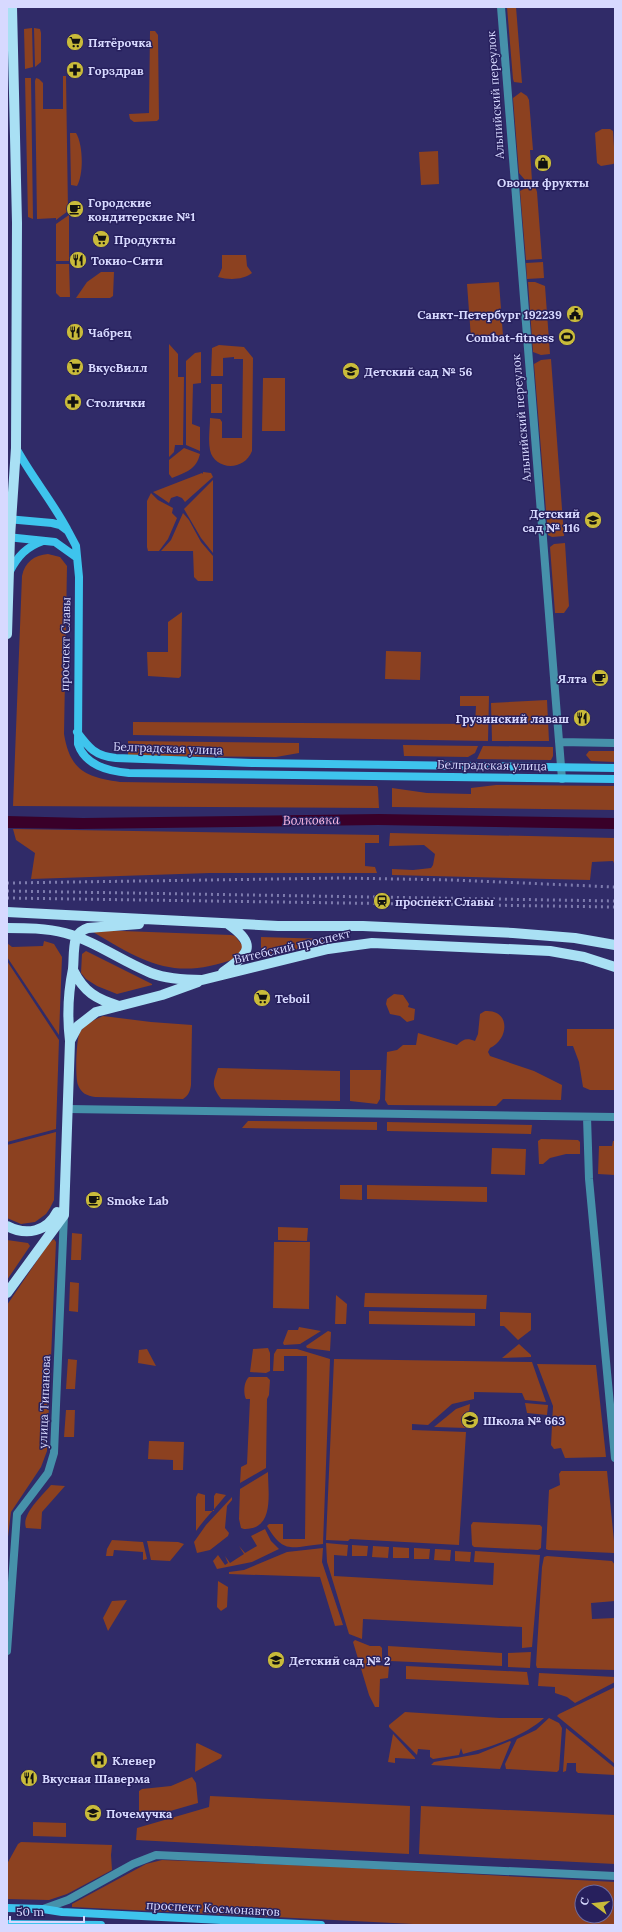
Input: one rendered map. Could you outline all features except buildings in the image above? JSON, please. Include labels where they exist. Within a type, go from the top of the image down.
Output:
[{"type":"main road","points":[[7,634],[9,519],[16,448],[17,223],[12,7]]},
{"type":"main road","name":"Витебский проспект","points":[[7,912],[228,924],[316,927],[363,926],[513,933],[575,938],[615,945]]},
{"type":"main road","points":[[7,1293],[62,1211],[65,1198],[70,1041],[68,1010],[70,979],[73,970],[77,937],[82,930],[88,928],[118,927],[163,920]]},
{"type":"main road","points":[[217,976],[238,962],[246,953],[245,939],[228,924]]},
{"type":"main road","name":"Витебский проспект","points":[[7,928],[40,928],[66,933],[156,975],[172,979],[202,980],[338,947],[372,943],[550,951],[584,957],[615,967]]},
{"type":"main road","points":[[73,970],[78,982],[90,993],[119,1006]]},
{"type":"main road","points":[[70,1041],[78,1026],[90,1015],[103,1010],[162,996],[202,980]]},
{"type":"main road","points":[[7,1226],[18,1231],[34,1231],[50,1222],[62,1211]]},
{"type":"street","name":"Альпийский переулок","points":[[501,7],[562,779]]},
{"type":"street","name":"проспект Славы","points":[[16,448],[29,472],[59,515],[76,546],[78,577],[77,731]]},
{"type":"street","points":[[9,519],[52,523],[68,531]]},
{"type":"street","points":[[9,537],[45,540],[61,545],[76,557]]},
{"type":"street","points":[[9,573],[20,554],[28,547],[45,540]]},
{"type":"street","name":"Белградская улица","points":[[77,731],[90,749],[98,754],[116,758],[252,763],[615,768]]},
{"type":"street","name":"Белградская улица","points":[[77,731],[78,744],[81,753],[87,760],[98,766],[120,772],[615,779]]},
{"type":"street","points":[[559,742],[615,743]]},
{"type":"street","points":[[68,1109],[615,1117]]},
{"type":"street","points":[[587,1117],[589,1179],[615,1458]]},
{"type":"street","name":"улица Типанова","points":[[7,1651],[17,1514],[48,1473],[54,1453],[62,1211]]},
{"type":"street","points":[[42,1909],[68,1900],[133,1864],[156,1855],[615,1876]]},
{"type":"street","name":"проспект Космонавтов","points":[[7,1908],[321,1925]]},
{"type":"street","points":[[7,1924],[101,1925]]},
{"type":"shaded area","points":[[507,7],[516,7],[522,83],[514,82],[513,79]]},
{"type":"shaded area","points":[[32,28],[33,67],[25,69],[24,29]]},
{"type":"shaded area","points":[[34,28],[40,29],[41,33],[41,62],[35,67]]},
{"type":"shaded area","points":[[150,31],[155,31],[158,35],[159,119],[157,121],[134,122],[130,119],[129,114],[149,113]]},
{"type":"shaded area","points":[[63,76],[66,76],[68,211],[56,220],[56,218],[37,219],[35,81],[36,78],[43,83],[43,109],[63,109]]},
{"type":"shaded area","points":[[25,78],[31,78],[33,219],[28,217]]},
{"type":"shaded area","points":[[521,92],[527,96],[529,100],[533,150],[530,150],[532,181],[525,180],[519,173],[513,98]]},
{"type":"shaded area","points":[[602,129],[610,129],[613,131],[615,163],[601,166],[597,163],[595,133]]},
{"type":"shaded area","points":[[70,133],[76,133],[81,151],[82,167],[77,186],[71,185]]},
{"type":"shaded area","points":[[438,151],[439,184],[421,185],[419,152]]},
{"type":"shaded area","points":[[535,186],[537,192],[542,259],[526,260],[520,191],[528,187]]},
{"type":"shaded area","points":[[69,215],[69,261],[56,261],[56,224]]},
{"type":"shaded area","points":[[222,255],[246,255],[247,266],[252,273],[236,279],[218,277],[222,268]]},
{"type":"shaded area","points":[[543,262],[544,278],[527,279],[526,263]]},
{"type":"shaded area","points":[[56,264],[69,264],[70,297],[60,297],[56,293]]},
{"type":"shaded area","points":[[101,272],[114,272],[113,296],[110,298],[76,298],[87,282]]},
{"type":"shaded area","points":[[499,282],[503,336],[471,338],[467,284]]},
{"type":"shaded area","points":[[528,282],[535,282],[545,286],[550,354],[541,355],[533,352]]},
{"type":"shaded area","points":[[169,344],[178,354],[178,377],[184,377],[183,445],[175,445],[174,452],[169,457]]},
{"type":"shaded area","points":[[219,345],[244,347],[253,358],[252,451],[243,463],[230,466],[217,462],[210,450],[210,418],[220,419],[222,422],[222,438],[242,438],[243,359],[234,359],[234,357],[223,358],[223,376],[211,376],[212,348]]},
{"type":"shaded area","points":[[201,352],[201,383],[193,384],[192,424],[200,427],[200,451],[186,445],[186,361],[195,353]]},
{"type":"shaded area","points":[[551,359],[564,536],[552,537],[548,535],[534,364],[541,360]]},
{"type":"shaded area","points":[[263,378],[285,378],[285,431],[262,431]]},
{"type":"shaded area","points":[[211,384],[222,384],[222,413],[211,413]]},
{"type":"shaded area","points":[[184,448],[200,454],[196,464],[190,470],[172,478],[169,474],[169,460]]},
{"type":"shaded area","points":[[203,472],[211,473],[213,477],[185,502],[182,498],[177,496],[171,498],[169,503],[153,492],[202,473],[203,474]]},
{"type":"shaded area","points":[[213,480],[213,553],[201,538],[184,509]]},
{"type":"shaded area","points":[[151,493],[158,500],[173,508],[172,513],[177,518],[168,539],[159,551],[148,551],[147,547],[147,501]]},
{"type":"shaded area","points":[[183,513],[189,520],[201,542],[213,556],[213,581],[198,581],[194,577],[193,551],[161,551],[171,540]]},
{"type":"shaded area","points":[[565,543],[569,606],[564,613],[555,613],[550,547],[554,544]]},
{"type":"shaded area","points":[[48,554],[60,557],[67,566],[64,734],[70,756],[81,770],[97,777],[120,782],[377,786],[379,808],[13,806],[22,576],[25,567],[31,560],[38,556]]},
{"type":"shaded area","points":[[182,612],[181,676],[179,678],[148,676],[147,652],[168,652],[168,622]]},
{"type":"shaded area","points":[[386,651],[421,652],[420,680],[385,679]]},
{"type":"shaded area","points":[[460,696],[489,696],[488,741],[133,735],[133,722],[475,724],[476,706],[460,706]]},
{"type":"shaded area","points":[[547,700],[549,741],[492,741],[491,703]]},
{"type":"shaded area","points":[[128,741],[299,743],[299,753],[276,757],[128,756]]},
{"type":"shaded area","points":[[403,745],[478,746],[475,753],[468,757],[404,756]]},
{"type":"shaded area","points":[[483,746],[553,747],[553,756],[551,760],[477,759]]},
{"type":"shaded area","points":[[589,751],[615,751],[615,762],[591,761],[586,755]]},
{"type":"shaded area","points":[[496,785],[615,786],[615,810],[392,807],[392,788],[427,793],[471,794],[471,788]]},
{"type":"shaded area","points":[[13,829],[379,835],[379,843],[365,843],[365,866],[375,867],[377,873],[210,873],[31,879],[35,853],[16,840]]},
{"type":"shaded area","points":[[390,833],[615,838],[615,865],[613,861],[592,862],[590,880],[392,875],[392,869],[413,870],[431,868],[435,854],[424,845],[389,846]]},
{"type":"shaded area","points":[[95,930],[231,935],[235,936],[243,946],[237,958],[215,965],[196,968],[178,968],[162,966],[130,953],[93,932]]},
{"type":"shaded area","points":[[261,937],[327,939],[346,937],[265,957],[261,954]]},
{"type":"shaded area","points":[[44,941],[54,944],[62,957],[59,1035],[7,957],[7,943],[12,947],[43,946]]},
{"type":"shaded area","points":[[86,951],[152,985],[117,994],[97,986],[86,979],[81,973],[82,954]]},
{"type":"shaded area","points":[[7,961],[59,1040],[56,1129],[7,1142]]},
{"type":"shaded area","points":[[394,994],[403,995],[409,1004],[408,1007],[415,1009],[414,1020],[407,1022],[400,1016],[390,1014],[386,1004],[387,999]]},
{"type":"shaded area","points":[[485,1011],[493,1012],[499,1015],[503,1020],[504,1026],[504,1032],[501,1039],[490,1048],[488,1052],[490,1056],[534,1071],[562,1085],[561,1100],[503,1099],[496,1106],[388,1105],[385,1100],[387,1052],[397,1050],[403,1045],[416,1045],[418,1033],[457,1045],[461,1041],[465,1040],[475,1041],[478,1034],[480,1014]]},
{"type":"shaded area","points":[[103,1016],[192,1025],[191,1085],[187,1096],[183,1099],[95,1097],[87,1095],[83,1092],[79,1088],[76,1075],[77,1050],[80,1032],[87,1024]]},
{"type":"shaded area","points":[[567,1029],[615,1029],[615,1090],[590,1090],[583,1087],[579,1062],[573,1046],[567,1046]]},
{"type":"shaded area","points":[[218,1068],[340,1071],[340,1101],[221,1099],[214,1087]]},
{"type":"shaded area","points":[[350,1070],[381,1070],[380,1099],[377,1104],[350,1101]]},
{"type":"shaded area","points":[[248,1121],[377,1122],[377,1130],[242,1128]]},
{"type":"shaded area","points":[[387,1122],[532,1125],[531,1134],[387,1131]]},
{"type":"shaded area","points":[[56,1132],[54,1200],[50,1208],[46,1214],[35,1222],[21,1224],[7,1218],[7,1145]]},
{"type":"shaded area","points":[[541,1139],[578,1140],[580,1142],[580,1154],[566,1154],[550,1158],[543,1164],[539,1164],[538,1141]]},
{"type":"shaded area","points":[[613,1141],[615,1141],[615,1175],[598,1174],[599,1146],[612,1146]]},
{"type":"shaded area","points":[[492,1148],[526,1149],[525,1175],[491,1174]]},
{"type":"shaded area","points":[[340,1185],[362,1185],[362,1200],[340,1199]]},
{"type":"shaded area","points":[[367,1185],[487,1187],[487,1202],[367,1199]]},
{"type":"shaded area","points":[[278,1227],[308,1228],[307,1241],[278,1240]]},
{"type":"shaded area","points":[[72,1233],[82,1234],[81,1260],[71,1260]]},
{"type":"shaded area","points":[[54,1239],[56,1242],[47,1451],[41,1467],[11,1512],[7,1545],[7,1305],[49,1243]]},
{"type":"shaded area","points":[[7,1240],[28,1243],[30,1246],[7,1280]]},
{"type":"shaded area","points":[[274,1242],[310,1242],[309,1309],[273,1308]]},
{"type":"shaded area","points":[[70,1282],[79,1283],[78,1312],[69,1311]]},
{"type":"shaded area","points":[[365,1293],[487,1295],[486,1309],[364,1307]]},
{"type":"shaded area","points":[[336,1295],[347,1304],[346,1324],[335,1324]]},
{"type":"shaded area","points":[[369,1311],[475,1313],[475,1326],[369,1324]]},
{"type":"shaded area","points":[[500,1312],[531,1313],[531,1330],[518,1340],[504,1326],[500,1326]]},
{"type":"shaded area","points":[[299,1327],[321,1331],[300,1344],[284,1345],[283,1343],[288,1330],[298,1330]]},
{"type":"shaded area","points":[[328,1331],[331,1332],[330,1351],[307,1348],[306,1346]]},
{"type":"shaded area","points":[[519,1344],[531,1355],[531,1357],[502,1358]]},
{"type":"shaded area","points":[[268,1348],[270,1353],[270,1371],[266,1373],[250,1372],[253,1349]]},
{"type":"shaded area","points":[[147,1349],[156,1366],[138,1363],[139,1350]]},
{"type":"shaded area","points":[[277,1349],[297,1349],[330,1359],[323,1544],[290,1547],[279,1541],[267,1526],[269,1524],[283,1524],[283,1539],[305,1539],[307,1356],[284,1356],[284,1371],[273,1371],[274,1354]]},
{"type":"shaded area","points":[[68,1359],[77,1360],[75,1389],[66,1389]]},
{"type":"shaded area","points":[[334,1359],[532,1362],[546,1402],[525,1400],[522,1393],[474,1392],[474,1399],[452,1404],[428,1425],[412,1424],[412,1430],[466,1432],[459,1545],[350,1539],[348,1541],[326,1540]]},
{"type":"shaded area","points":[[537,1364],[596,1365],[606,1457],[565,1458],[561,1448],[554,1449],[551,1445],[553,1406]]},
{"type":"shaded area","points":[[249,1377],[267,1377],[270,1380],[269,1395],[267,1399],[266,1468],[240,1483],[241,1467],[247,1464],[250,1399],[246,1399],[244,1390],[246,1381]]},
{"type":"shaded area","points":[[525,1403],[548,1405],[547,1415],[527,1413]]},
{"type":"shaded area","points":[[470,1404],[467,1428],[434,1427],[456,1409]]},
{"type":"shaded area","points":[[66,1410],[75,1410],[74,1437],[64,1437]]},
{"type":"shaded area","points":[[149,1441],[184,1442],[183,1470],[173,1470],[173,1460],[148,1459]]},
{"type":"shaded area","points":[[561,1471],[607,1471],[614,1553],[546,1549],[549,1490],[560,1485],[559,1474]]},
{"type":"shaded area","points":[[268,1472],[269,1500],[265,1517],[261,1523],[254,1528],[241,1528],[239,1519],[240,1489]]},
{"type":"shaded area","points":[[51,1485],[65,1486],[42,1512],[41,1529],[26,1528],[25,1523],[30,1511],[38,1499]]},
{"type":"shaded area","points":[[198,1493],[205,1495],[205,1511],[212,1511],[196,1531],[196,1497]]},
{"type":"shaded area","points":[[216,1493],[226,1495],[222,1500],[214,1509],[214,1496]]},
{"type":"shaded area","points":[[232,1497],[232,1500],[227,1506],[225,1528],[229,1533],[228,1536],[210,1550],[197,1553],[194,1542],[206,1525]]},
{"type":"shaded area","points":[[473,1522],[540,1525],[542,1527],[541,1548],[538,1550],[474,1547],[472,1545],[471,1525]]},
{"type":"shaded area","points":[[265,1529],[271,1541],[279,1549],[252,1562],[217,1569],[213,1561],[218,1555],[225,1565],[228,1563],[225,1556],[230,1563],[244,1554],[239,1546],[245,1553],[257,1546],[251,1536]]},
{"type":"shaded area","points":[[112,1540],[143,1542],[147,1559],[143,1560],[143,1552],[114,1550],[113,1556],[106,1556],[107,1549]]},
{"type":"shaded area","points":[[147,1541],[178,1542],[184,1544],[170,1561],[151,1560]]},
{"type":"shaded area","points":[[326,1543],[348,1545],[347,1556],[334,1555],[334,1576],[493,1585],[494,1563],[474,1562],[475,1551],[540,1555],[532,1647],[522,1648],[522,1627],[363,1619],[362,1639],[349,1634],[327,1562]]},
{"type":"shaded area","points":[[352,1545],[368,1546],[367,1556],[352,1556]]},
{"type":"shaded area","points":[[373,1546],[389,1547],[388,1558],[372,1557]]},
{"type":"shaded area","points":[[393,1547],[409,1548],[409,1558],[393,1558]]},
{"type":"shaded area","points":[[323,1548],[322,1562],[343,1625],[335,1626],[320,1577],[229,1574],[229,1572],[244,1570],[287,1552]]},
{"type":"shaded area","points":[[414,1548],[430,1549],[429,1559],[414,1559]]},
{"type":"shaded area","points":[[435,1549],[451,1550],[450,1561],[434,1560]]},
{"type":"shaded area","points":[[455,1551],[471,1552],[470,1562],[455,1561]]},
{"type":"shaded area","points":[[544,1557],[612,1561],[615,1565],[615,1601],[591,1603],[592,1619],[615,1618],[615,1670],[537,1668],[542,1567]]},
{"type":"shaded area","points":[[218,1581],[228,1587],[227,1607],[221,1611],[217,1607]]},
{"type":"shaded area","points":[[127,1600],[108,1631],[103,1618],[112,1601]]},
{"type":"shaded area","points":[[355,1640],[370,1646],[380,1646],[382,1648],[382,1661],[369,1660],[369,1665],[389,1666],[388,1678],[380,1679],[379,1707],[375,1707],[369,1695],[353,1642]]},
{"type":"shaded area","points":[[388,1646],[502,1653],[502,1666],[390,1661],[388,1657]]},
{"type":"shaded area","points":[[531,1652],[530,1668],[508,1667],[508,1653]]},
{"type":"shaded area","points":[[406,1666],[527,1672],[529,1685],[406,1679]]},
{"type":"shaded area","points":[[539,1673],[615,1677],[615,1682],[575,1703],[567,1697],[555,1693],[555,1687],[538,1686]]},
{"type":"shaded area","points":[[615,1687],[615,1764],[557,1716]]},
{"type":"shaded area","points":[[405,1712],[500,1718],[544,1718],[517,1736],[495,1745],[463,1754],[461,1748],[459,1755],[433,1759],[430,1757],[430,1750],[418,1749],[417,1755],[389,1727],[389,1725]]},
{"type":"shaded area","points":[[549,1718],[559,1723],[562,1728],[559,1770],[557,1772],[506,1769],[505,1764],[517,1739],[536,1730]]},
{"type":"shaded area","points":[[566,1728],[615,1768],[615,1775],[578,1773],[576,1771],[576,1763],[567,1763],[566,1771],[563,1772]]},
{"type":"shaded area","points":[[393,1734],[415,1759],[395,1758],[395,1763],[388,1762]]},
{"type":"shaded area","points":[[510,1741],[511,1742],[500,1769],[431,1765],[434,1762],[478,1754]]},
{"type":"shaded area","points":[[197,1743],[222,1755],[221,1758],[195,1772],[196,1744]]},
{"type":"shaded area","points":[[192,1777],[196,1783],[198,1803],[139,1820],[139,1791],[142,1789],[171,1786]]},
{"type":"shaded area","points":[[210,1796],[410,1806],[409,1854],[136,1840],[137,1828],[209,1807]]},
{"type":"shaded area","points":[[421,1806],[615,1815],[615,1864],[419,1854]]},
{"type":"shaded area","points":[[33,1822],[66,1823],[66,1837],[33,1836]]},
{"type":"shaded area","points":[[21,1842],[112,1845],[112,1870],[67,1894],[49,1900],[7,1899],[7,1864],[18,1844]]},
{"type":"shaded area","points":[[162,1860],[340,1867],[615,1882],[615,1925],[433,1925],[72,1907],[72,1904],[146,1864]]},
{"type":"water","name":"Волковка","points":[[379,814],[615,818],[615,829],[378,825],[79,829],[7,828],[7,816],[83,818]]},
{"type":"railway","points":[[7,883],[341,878],[453,880],[615,887]]},
{"type":"railway","points":[[7,891],[615,901]]},
{"type":"railway","points":[[7,898],[615,907]]},
{"type":"place","name":"Пятёрочка","points":[[75,42]]},
{"type":"place","name":"Горздрав","points":[[75,70]]},
{"type":"place","name":"Овощи фрукты","points":[[543,163]]},
{"type":"place","name":"Городские кондитерские №1","points":[[75,209]]},
{"type":"place","name":"Продукты","points":[[101,239]]},
{"type":"place","name":"Токио-Сити","points":[[78,260]]},
{"type":"place","name":"Санкт-Петербург 192239","points":[[575,314]]},
{"type":"place","name":"Чабрец","points":[[75,332]]},
{"type":"place","name":"Combat-fitness","points":[[567,337]]},
{"type":"place","name":"ВкусВилл","points":[[75,367]]},
{"type":"place","name":"Детский сад № 56","points":[[351,371]]},
{"type":"place","name":"Столички","points":[[73,402]]},
{"type":"place","name":"Детский сад № 116","points":[[593,520]]},
{"type":"place","name":"Ялта","points":[[600,678]]},
{"type":"place","name":"Грузинский лаваш","points":[[582,718]]},
{"type":"place","name":"проспект Славы","points":[[382,901]]},
{"type":"place","name":"Teboil","points":[[262,998]]},
{"type":"place","name":"Smoke Lab","points":[[94,1200]]},
{"type":"place","name":"Школа № 663","points":[[470,1420]]},
{"type":"place","name":"Детский сад № 2","points":[[276,1660]]},
{"type":"place","name":"Клевер","points":[[99,1760]]},
{"type":"place","name":"Вкусная Шаверма","points":[[29,1778]]},
{"type":"place","name":"Почемучка","points":[[93,1813]]}]
